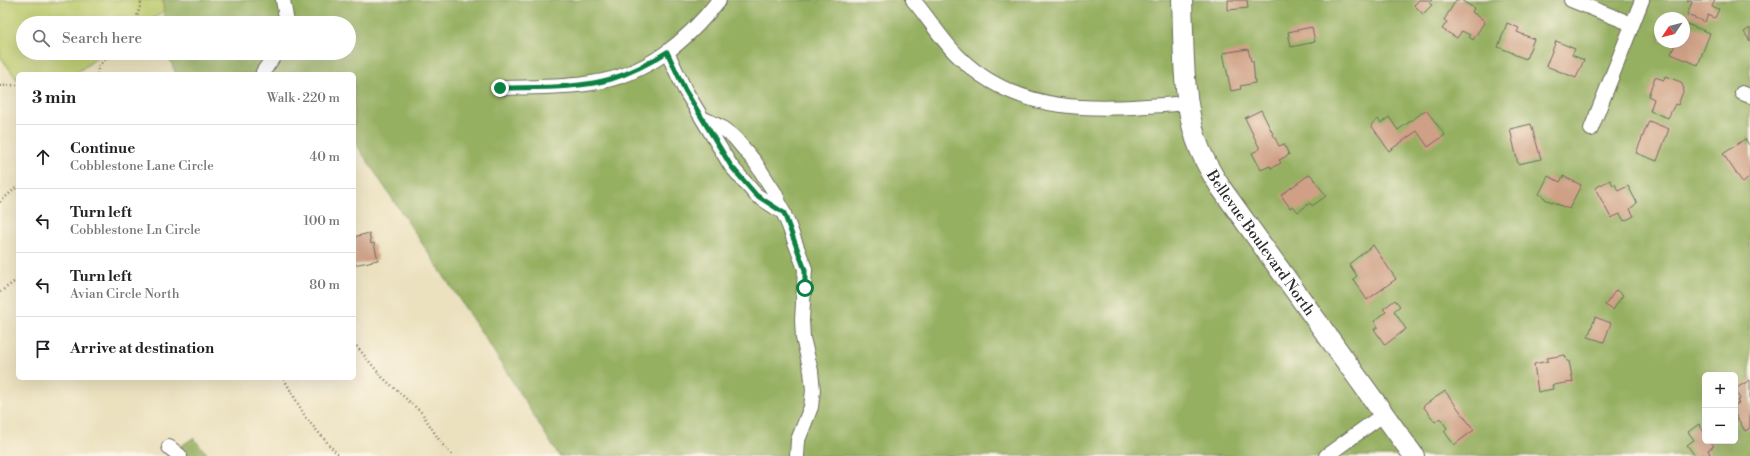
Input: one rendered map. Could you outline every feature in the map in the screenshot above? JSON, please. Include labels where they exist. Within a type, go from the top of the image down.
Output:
[{"type":"main road","name":"Bellevue Boulevard North","points":[[1182,0],[1188,102],[1196,139],[1207,166],[1414,456]]},
{"type":"street","points":[[283,0],[286,16]]},
{"type":"street","points":[[500,88],[592,83],[612,79],[632,71],[667,52],[695,29],[719,0]]},
{"type":"street","points":[[913,0],[959,56],[983,77],[1007,91],[1029,99],[1090,108],[1121,108],[1188,102]]},
{"type":"street","points":[[1571,0],[1632,24]]},
{"type":"street","points":[[1591,129],[1642,0]]},
{"type":"street","points":[[667,52],[685,90],[711,135],[740,178],[756,195],[784,213]]},
{"type":"street","points":[[263,72],[271,60]]},
{"type":"street","points":[[702,118],[721,127],[745,148],[775,193],[805,270],[803,338],[811,371],[813,390],[811,407],[798,440],[797,456]]},
{"type":"street","points":[[1326,456],[1384,414]]},
{"type":"path","points":[[137,16],[142,0]]},
{"type":"path","points":[[97,72],[99,65],[105,60]]},
{"type":"path","points":[[0,86],[16,85]]},
{"type":"path","points":[[0,202],[16,188]]},
{"type":"path","points":[[0,292],[16,280]]},
{"type":"path","points":[[356,345],[382,377],[422,413],[441,443],[453,456]]},
{"type":"path","points":[[285,380],[306,418],[340,456]]},
{"type":"green space","points":[[0,0],[179,0],[157,16],[16,16],[16,60],[94,60],[78,72],[16,72],[16,78],[0,56]]},
{"type":"green space","points":[[163,0],[1750,0],[1750,456],[559,456],[489,344],[356,144],[356,72],[175,72],[170,60],[356,60],[356,16],[164,16]]},
{"type":"green space","points":[[193,438],[209,456],[166,456]]},
{"type":"building","points":[[1228,0],[1247,0],[1248,8],[1228,10]]},
{"type":"building","points":[[1419,0],[1432,0],[1429,3],[1432,5],[1423,14],[1414,5]]},
{"type":"building","points":[[1456,0],[1461,0],[1474,8],[1472,12],[1485,21],[1473,40],[1469,37],[1470,35],[1462,31],[1457,38],[1442,29],[1447,22],[1444,20]]},
{"type":"building","points":[[1687,0],[1715,0],[1712,7],[1719,9],[1715,18],[1708,15],[1705,22],[1690,16],[1690,12],[1688,12],[1692,2]]},
{"type":"building","points":[[1507,23],[1519,28],[1517,32],[1534,39],[1526,59],[1498,47]]},
{"type":"building","points":[[1690,25],[1710,33],[1698,65],[1671,54],[1674,48],[1690,48]]},
{"type":"building","points":[[1312,27],[1315,42],[1291,47],[1288,32]]},
{"type":"building","points":[[1750,28],[1750,41],[1744,32]]},
{"type":"building","points":[[1556,41],[1575,49],[1572,55],[1584,60],[1576,78],[1546,66]]},
{"type":"building","points":[[1248,49],[1251,61],[1253,61],[1255,83],[1240,86],[1241,89],[1231,91],[1223,53]]},
{"type":"building","points":[[1665,76],[1681,82],[1684,89],[1678,105],[1675,104],[1668,118],[1650,111],[1654,99],[1648,96],[1655,77],[1664,80]]},
{"type":"building","points":[[1261,110],[1279,146],[1284,144],[1289,155],[1279,160],[1281,163],[1271,168],[1270,166],[1261,170],[1252,153],[1260,149],[1245,118]]},
{"type":"building","points":[[1426,110],[1445,135],[1428,147],[1417,131],[1389,151],[1371,125],[1378,119],[1381,123],[1389,117],[1398,130]]},
{"type":"building","points":[[1649,121],[1669,129],[1657,161],[1636,153]]},
{"type":"building","points":[[1531,124],[1541,159],[1518,164],[1510,129]]},
{"type":"building","points":[[1745,139],[1750,146],[1750,177],[1743,183],[1723,154]]},
{"type":"building","points":[[1310,174],[1326,196],[1312,206],[1310,203],[1298,212],[1293,206],[1290,208],[1281,195]]},
{"type":"building","points":[[1548,176],[1560,182],[1563,176],[1581,185],[1569,209],[1545,199],[1539,194]]},
{"type":"building","points":[[1610,180],[1613,185],[1615,184],[1618,191],[1628,186],[1637,203],[1630,209],[1634,216],[1624,221],[1620,214],[1611,218],[1595,188]]},
{"type":"building","points":[[369,233],[371,244],[374,243],[378,260],[356,265],[356,236]]},
{"type":"building","points":[[1373,245],[1396,279],[1367,300],[1353,279],[1357,276],[1349,264]]},
{"type":"building","points":[[1616,290],[1623,295],[1613,310],[1605,305]]},
{"type":"building","points":[[1395,300],[1400,306],[1394,311],[1406,329],[1385,345],[1374,329],[1378,327],[1374,321],[1386,312],[1383,309]]},
{"type":"building","points":[[1595,317],[1611,323],[1604,342],[1588,337]]},
{"type":"building","points":[[1565,355],[1567,361],[1569,361],[1573,382],[1552,385],[1553,389],[1538,392],[1534,364],[1548,361],[1547,358]]},
{"type":"building","points":[[1750,380],[1750,428],[1745,431],[1738,419],[1738,400],[1740,399],[1738,395],[1738,387]]},
{"type":"building","points":[[1445,391],[1474,430],[1454,445],[1444,431],[1447,428],[1440,418],[1435,422],[1423,406]]},
{"type":"building","points":[[1699,424],[1702,429],[1702,444],[1712,444],[1714,446],[1708,450],[1710,454],[1707,456],[1695,456],[1687,445],[1694,440],[1688,432]]},
{"type":"route","points":[[500,88],[592,83],[612,79],[651,63],[667,52],[685,90],[731,166],[748,188],[784,213],[805,270],[805,288]]}]
